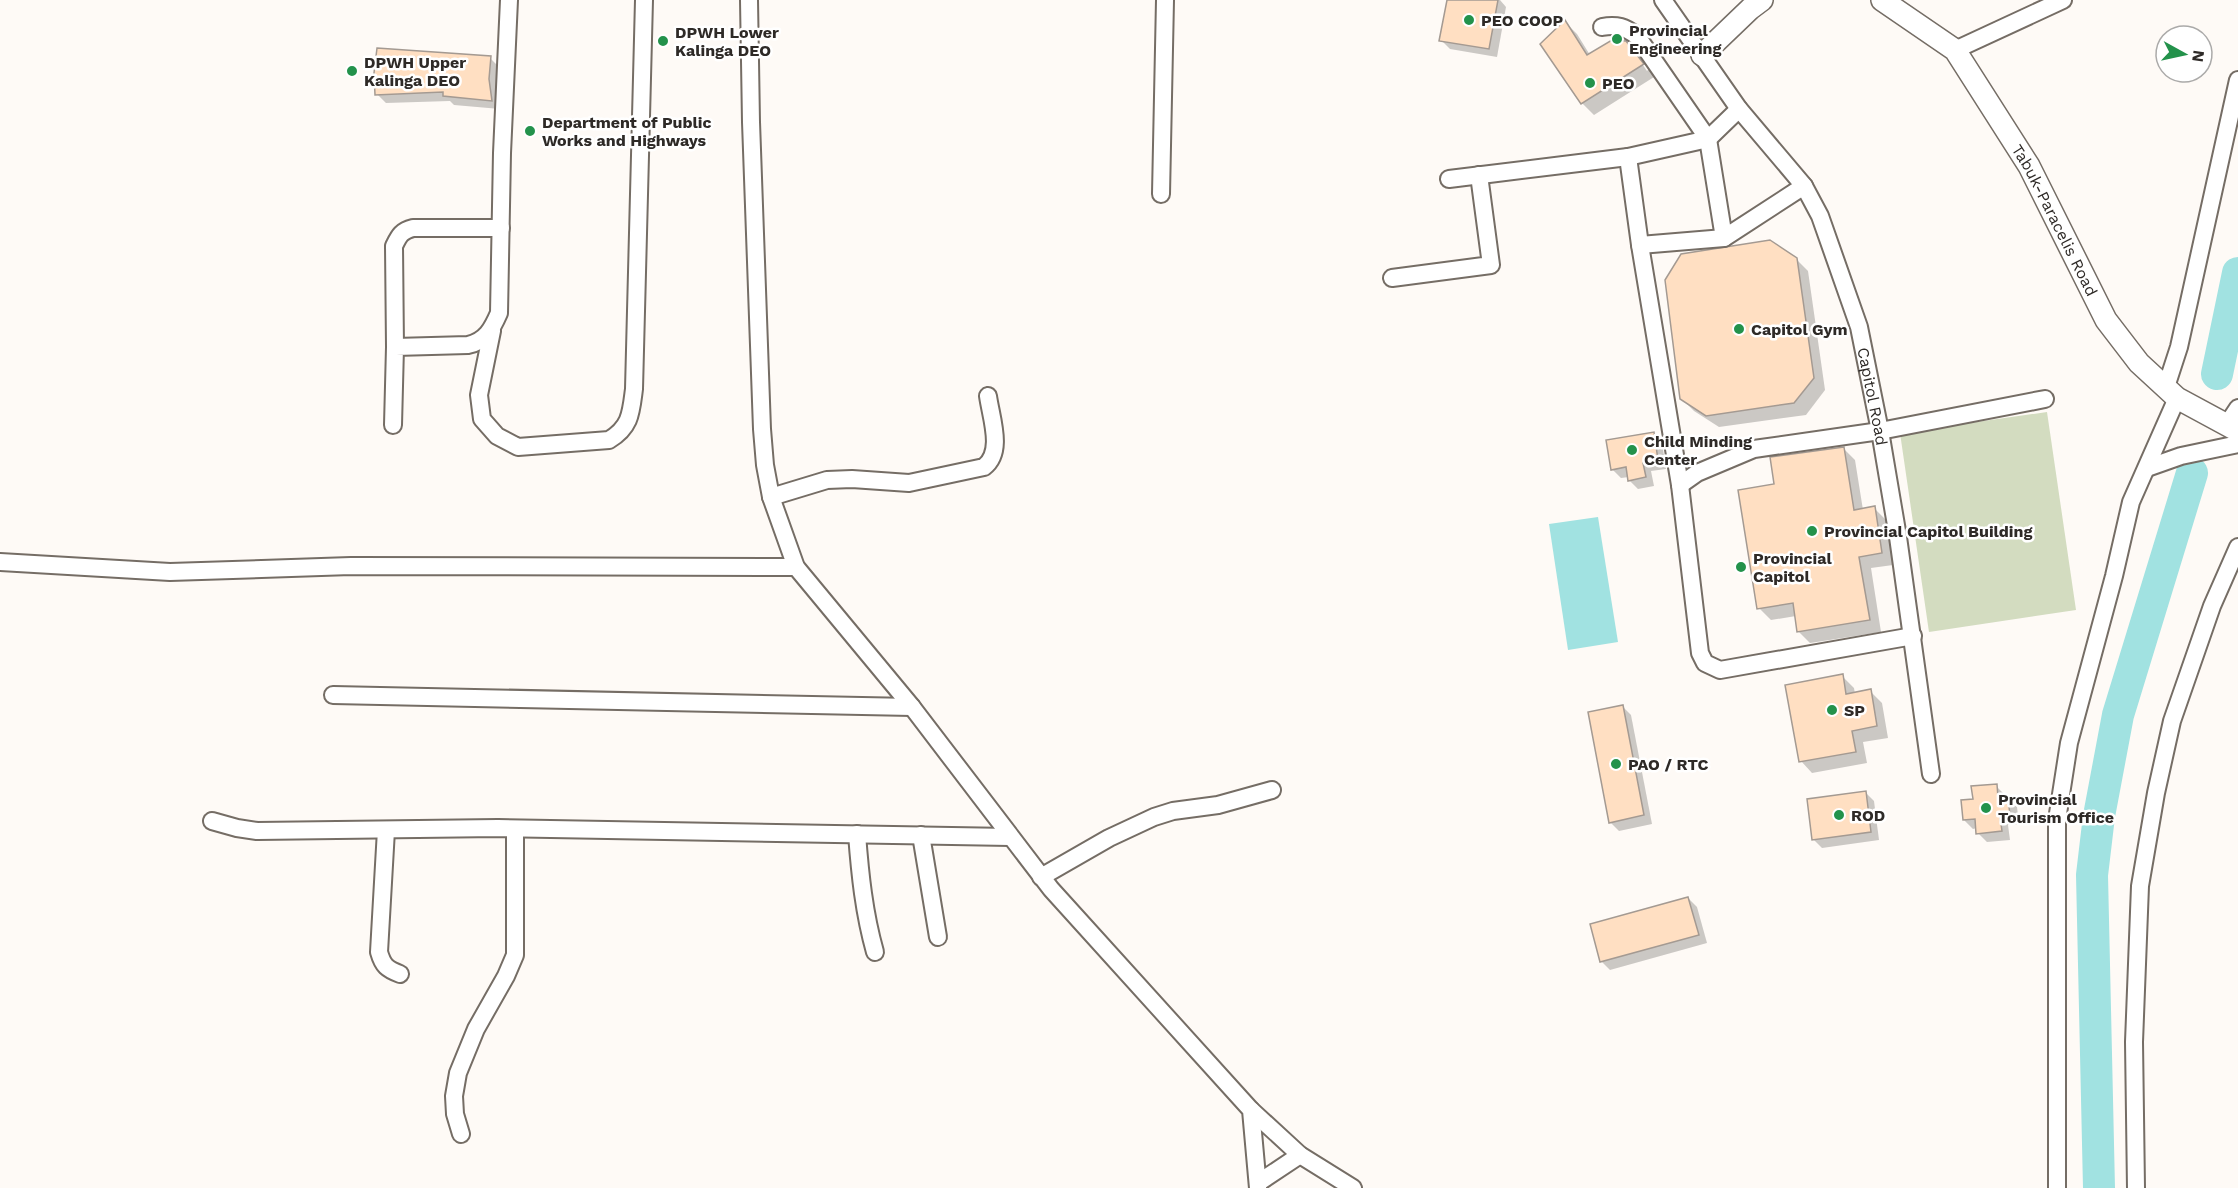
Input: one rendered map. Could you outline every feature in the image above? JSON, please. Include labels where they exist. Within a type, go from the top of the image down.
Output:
[{"type":"main road","points":[[1702,56],[1762,0]]},
{"type":"main road","name":"Tabuk-Paracelis Road","points":[[1882,0],[1954,50],[2029,166],[2106,320],[2139,363],[2171,392],[2232,428]]},
{"type":"street","points":[[509,0],[499,313],[492,331],[479,395],[482,419],[497,436],[519,447],[609,440],[621,432],[630,416],[634,389],[644,0]]},
{"type":"street","points":[[749,0],[762,429],[771,497],[796,567],[912,706],[1041,877],[1251,1110],[1300,1155],[1353,1188]]},
{"type":"street","points":[[1161,194],[1166,0]]},
{"type":"street","name":"Capitol Road","points":[[1663,0],[1739,109],[1803,186],[1820,216],[1858,327],[1880,431],[1913,636],[1931,774]]},
{"type":"street","points":[[1954,50],[2063,0]]},
{"type":"street","points":[[1602,27],[1614,25],[1626,27],[1638,36],[1708,139],[1724,238]]},
{"type":"street","points":[[2057,1188],[2057,820],[2069,743],[2114,576],[2131,502],[2147,468],[2171,392],[2181,335],[2238,80]]},
{"type":"street","points":[[1449,179],[1628,157],[1708,139],[1739,109]]},
{"type":"street","points":[[1628,157],[1640,245],[1680,485],[1700,653],[1705,663],[1720,670],[1913,636]]},
{"type":"street","points":[[1392,278],[1491,265],[1479,175]]},
{"type":"street","points":[[1640,245],[1724,238],[1803,186]]},
{"type":"street","points":[[393,425],[394,246],[399,236],[404,231],[413,228],[501,228]]},
{"type":"street","points":[[395,347],[468,345],[479,343],[492,331]]},
{"type":"street","points":[[771,497],[826,480],[852,479],[909,483],[984,467],[991,461],[996,446],[988,396]]},
{"type":"street","points":[[1680,485],[1697,473],[1754,449],[1880,431],[2046,399]]},
{"type":"street","points":[[2232,428],[2238,408]]},
{"type":"street","points":[[2147,468],[2181,456],[2238,444]]},
{"type":"street","points":[[2136,1188],[2134,1042],[2140,886],[2156,793],[2172,721],[2212,606],[2238,547]]},
{"type":"street","points":[[0,562],[170,572],[351,566],[796,567]]},
{"type":"street","points":[[333,695],[912,706]]},
{"type":"street","points":[[1041,877],[1116,834],[1154,817],[1173,811],[1218,805],[1272,790]]},
{"type":"street","points":[[212,821],[257,831],[515,829],[1010,837]]},
{"type":"street","points":[[461,1134],[455,1114],[454,1096],[458,1073],[476,1029],[506,976],[515,955],[515,829]]},
{"type":"street","points":[[386,830],[379,952],[382,964],[387,969],[400,974]]},
{"type":"street","points":[[856,834],[862,893],[875,952]]},
{"type":"street","points":[[921,836],[938,937]]},
{"type":"street","points":[[1251,1110],[1258,1186]]},
{"type":"street","points":[[1258,1186],[1300,1155]]},
{"type":"green space","points":[[2047,412],[2076,610],[1929,632],[1900,433]]},
{"type":"water","points":[[1598,517],[1618,642],[1568,650],[1549,524]]},
{"type":"building","name":"PEO COOP","points":[[1447,0],[1498,0],[1489,49],[1439,41]]},
{"type":"building","name":"PEO","points":[[1565,20],[1587,55],[1612,40],[1626,41],[1644,64],[1581,104],[1540,44]]},
{"type":"building","points":[[377,48],[491,56],[489,79],[492,101],[443,96],[443,92],[375,95],[374,73]]},
{"type":"building","name":"Capitol Gym","points":[[1770,240],[1797,258],[1814,378],[1794,403],[1706,416],[1680,399],[1665,280],[1681,254]]},
{"type":"building","name":"Child Minding Center","points":[[1654,432],[1658,460],[1643,463],[1646,477],[1628,481],[1626,467],[1611,470],[1606,440]]},
{"type":"building","name":"Provincial Capitol Building","points":[[1844,447],[1854,510],[1875,506],[1882,553],[1859,557],[1870,620],[1797,632],[1793,603],[1757,609],[1738,490],[1774,484],[1770,457]]},
{"type":"building","name":"SP","points":[[1843,674],[1846,694],[1871,689],[1877,726],[1852,731],[1856,752],[1799,762],[1785,685]]},
{"type":"building","name":"PAO / RTC","points":[[1623,705],[1644,815],[1609,823],[1588,712]]},
{"type":"building","name":"Provincial Tourism Office","points":[[1997,784],[1998,798],[2008,797],[2010,816],[2000,817],[2002,831],[1976,834],[1975,819],[1963,820],[1961,800],[1973,799],[1971,786]]},
{"type":"building","name":"ROD","points":[[1866,791],[1871,832],[1812,840],[1807,799]]},
{"type":"building","points":[[1688,897],[1699,935],[1600,962],[1590,924]]},
{"type":"waterway","points":[[2217,374],[2238,273]]},
{"type":"waterway","points":[[2099,1188],[2092,875],[2099,816],[2118,715],[2192,473]]},
{"type":"place","name":"PEO COOP","points":[[1469,20]]},
{"type":"place","name":"Provincial Engineering","points":[[1617,39]]},
{"type":"place","name":"DPWH Lower Kalinga DEO","points":[[663,41]]},
{"type":"place","name":"DPWH Upper Kalinga DEO","points":[[352,71]]},
{"type":"place","name":"PEO","points":[[1590,83]]},
{"type":"place","name":"Department of Public Works and Highways","points":[[530,131]]},
{"type":"place","name":"Capitol Gym","points":[[1739,329]]},
{"type":"place","name":"Child Minding Center","points":[[1632,450]]},
{"type":"place","name":"Provincial Capitol Building","points":[[1812,531]]},
{"type":"place","name":"Provincial Capitol","points":[[1741,567]]},
{"type":"place","name":"SP","points":[[1832,710]]},
{"type":"place","name":"PAO / RTC","points":[[1616,764]]},
{"type":"place","name":"Provincial Tourism Office","points":[[1986,808]]},
{"type":"place","name":"ROD","points":[[1839,815]]}]
